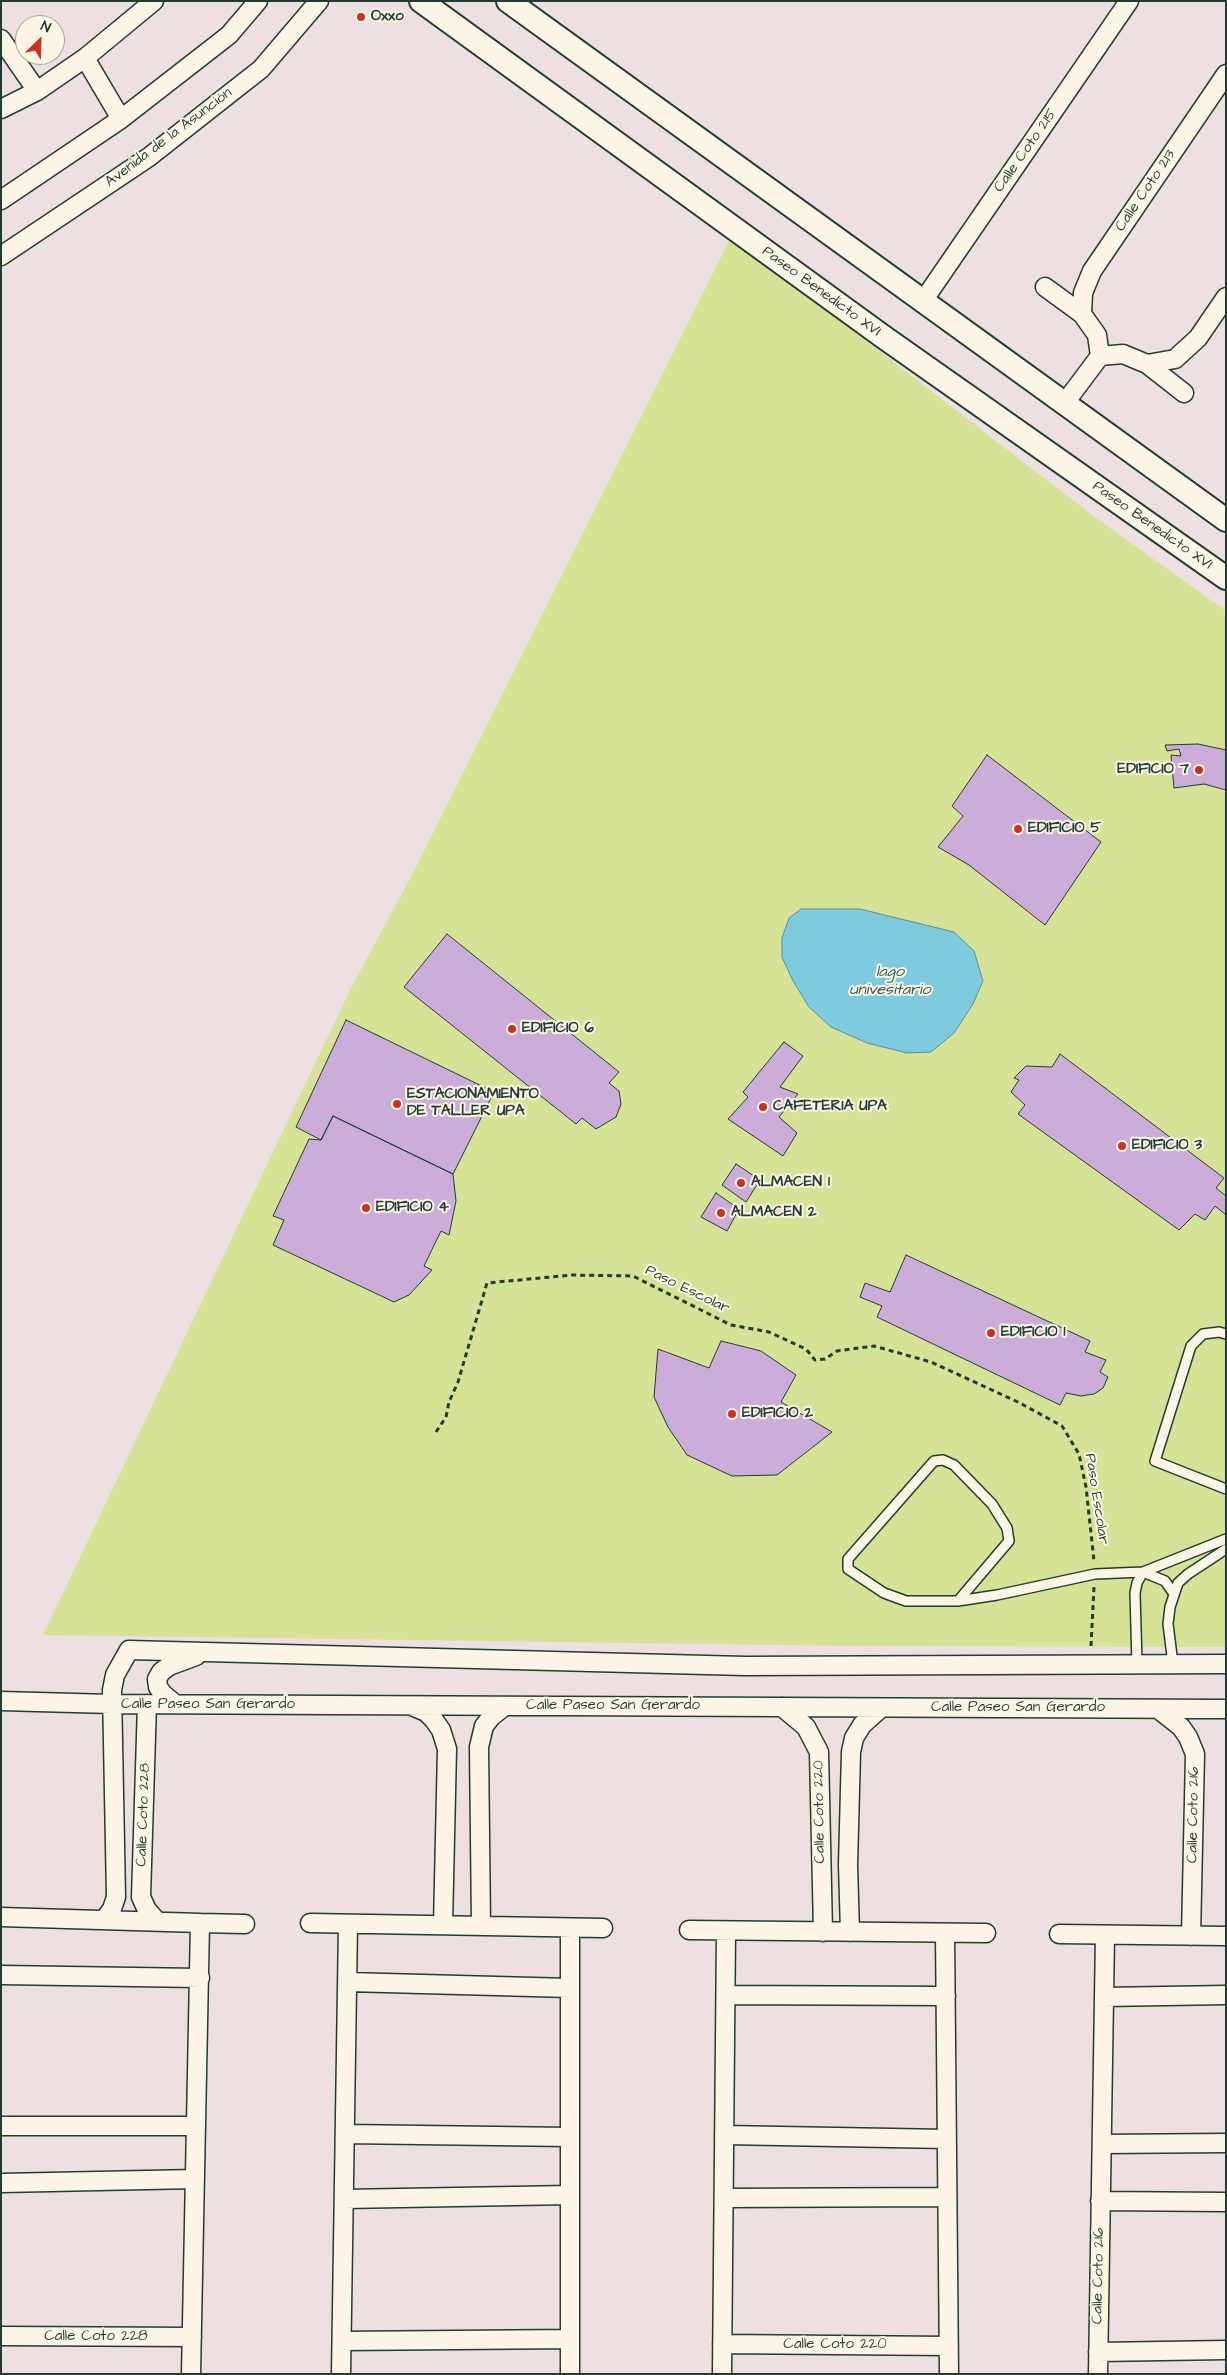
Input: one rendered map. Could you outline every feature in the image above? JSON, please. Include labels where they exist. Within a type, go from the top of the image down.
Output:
[{"type":"street","points":[[1,109],[37,91],[85,58],[154,1]]},
{"type":"street","points":[[1,200],[121,119],[229,35],[258,1]]},
{"type":"street","name":"Avenida de la Asunción","points":[[1,256],[148,157],[261,69],[319,1]]},
{"type":"street","name":"Paseo Benedicto XVI","points":[[421,1],[884,338],[1226,578]]},
{"type":"street","points":[[508,1],[1226,520]]},
{"type":"street","name":"Calle Coto 215","points":[[923,301],[1129,1]]},
{"type":"street","points":[[1,39],[37,91]]},
{"type":"street","points":[[85,58],[121,119]]},
{"type":"street","name":"Calle Coto 213","points":[[1082,314],[1083,293],[1092,271],[1226,74]]},
{"type":"street","points":[[1045,286],[1082,314],[1097,334],[1100,356],[1064,404]]},
{"type":"street","points":[[1148,364],[1175,358],[1187,350],[1198,338],[1226,297]]},
{"type":"street","points":[[1100,356],[1123,354],[1148,364],[1184,393]]},
{"type":"street","name":"Calle Coto 228","points":[[104,1920],[112,1909],[116,1897],[111,1704],[115,1676],[129,1650],[206,1653]]},
{"type":"street","points":[[175,1704],[158,1687],[157,1679],[161,1672],[169,1666],[206,1653],[746,1666],[1226,1664]]},
{"type":"street","name":"Calle Paseo San Gerardo","points":[[1,1701],[111,1704],[1226,1710]]},
{"type":"street","name":"Calle Coto 228","points":[[147,1704],[142,1898],[147,1910],[157,1922]]},
{"type":"street","points":[[412,1706],[426,1712],[434,1720],[441,1730],[447,1749],[443,1925]]},
{"type":"street","points":[[481,1926],[479,1747],[484,1726],[492,1716],[505,1706]]},
{"type":"street","name":"Calle Coto 220","points":[[782,1707],[806,1727],[819,1752],[823,1932]]},
{"type":"street","name":"Calle Coto 220","points":[[850,1932],[848,1866],[850,1752],[854,1738],[862,1725],[881,1708]]},
{"type":"street","name":"Calle Coto 216","points":[[1158,1709],[1181,1727],[1188,1737],[1194,1754],[1191,1936]]},
{"type":"street","points":[[1,1917],[245,1924]]},
{"type":"street","points":[[191,2374],[200,1923]]},
{"type":"street","points":[[310,1923],[604,1928]]},
{"type":"street","points":[[341,2374],[348,1924]]},
{"type":"street","points":[[570,1928],[570,2374]]},
{"type":"street","points":[[689,1930],[986,1934]]},
{"type":"street","points":[[722,2374],[726,1930]]},
{"type":"street","points":[[945,1933],[949,2374]]},
{"type":"street","points":[[1059,1934],[1226,1936]]},
{"type":"street","name":"Calle Coto 216","points":[[1098,2374],[1105,1935]]},
{"type":"street","points":[[1,1976],[200,1978]]},
{"type":"street","points":[[348,1982],[570,1988]]},
{"type":"street","points":[[1104,1997],[1226,1995]]},
{"type":"street","points":[[726,1996],[946,1996]]},
{"type":"street","points":[[1,2126],[196,2126]]},
{"type":"street","points":[[345,2134],[570,2136]]},
{"type":"street","points":[[724,2135],[947,2139]]},
{"type":"street","points":[[1102,2144],[1226,2143]]},
{"type":"street","points":[[1,2183],[195,2179]]},
{"type":"street","points":[[344,2199],[570,2196]]},
{"type":"street","points":[[724,2198],[947,2197]]},
{"type":"street","points":[[1100,2201],[1226,2202]]},
{"type":"street","name":"Calle Coto 228","points":[[1,2336],[192,2337]]},
{"type":"street","points":[[342,2341],[570,2339]]},
{"type":"street","name":"Calle Coto 220","points":[[722,2344],[948,2346]]},
{"type":"street","points":[[1098,2352],[1226,2350]]},
{"type":"lane","points":[[1226,1334],[1220,1332],[1202,1334],[1191,1346],[1155,1461],[1226,1489]]},
{"type":"lane","points":[[958,1600],[1009,1540],[1007,1528],[992,1504],[954,1465],[943,1460],[934,1461],[848,1559],[848,1569],[884,1593],[906,1601],[958,1600],[996,1595],[1095,1574],[1143,1572],[1226,1540]]},
{"type":"lane","points":[[1173,1664],[1168,1624],[1178,1583],[1188,1574],[1226,1549]]},
{"type":"lane","points":[[1143,1572],[1165,1581],[1171,1587],[1174,1594]]},
{"type":"lane","points":[[1137,1664],[1135,1593],[1137,1583],[1143,1572]]},
{"type":"path","name":"Paso Escolar","points":[[436,1432],[446,1417],[458,1382],[487,1283],[572,1275],[633,1276],[731,1325],[769,1332],[806,1349],[815,1360],[825,1358],[838,1351],[874,1346],[931,1362],[1018,1402],[1062,1426],[1079,1454],[1087,1496],[1095,1574],[1090,1664]]},
{"type":"green space","points":[[731,237],[1092,515],[1226,611],[1226,1647],[852,1646],[43,1635],[352,986],[411,877]]},
{"type":"water","name":"lago univesitario","points":[[801,909],[860,909],[954,932],[974,951],[983,981],[973,1004],[954,1033],[931,1052],[907,1053],[867,1043],[831,1027],[809,1007],[793,981],[782,957],[782,938],[789,918]]},
{"type":"building","name":"EDIFICIO 7","points":[[1198,744],[1226,750],[1226,790],[1204,784],[1174,788],[1171,755],[1181,756],[1179,749],[1167,751],[1165,745]]},
{"type":"building","name":"EDIFICIO 5","points":[[987,755],[1101,842],[1045,925],[969,865],[938,847],[963,816],[952,806]]},
{"type":"building","name":"EDIFICIO 6","points":[[447,934],[619,1072],[609,1083],[619,1091],[621,1104],[616,1117],[596,1129],[582,1118],[576,1124],[404,987]]},
{"type":"building","name":"ESTACIONAMIENTO DE TALLER UPA","points":[[346,1020],[494,1092],[453,1174],[333,1116],[321,1140],[296,1127]]},
{"type":"building","name":"CAFETERIA UPA","points":[[784,1042],[803,1056],[780,1087],[798,1094],[779,1117],[797,1133],[783,1156],[728,1119],[748,1097],[743,1092]]},
{"type":"building","name":"EDIFICIO 3","points":[[1060,1054],[1224,1178],[1216,1188],[1226,1196],[1226,1215],[1215,1206],[1205,1220],[1195,1214],[1179,1230],[1018,1114],[1025,1105],[1011,1092],[1019,1080],[1014,1078],[1026,1066],[1052,1067]]},
{"type":"building","name":"EDIFICIO 4","points":[[333,1116],[453,1174],[456,1201],[449,1235],[441,1231],[424,1266],[432,1270],[409,1295],[394,1302],[273,1245],[284,1220],[273,1216],[309,1139],[321,1140]]},
{"type":"building","name":"ALMACEN 1","points":[[736,1164],[760,1180],[746,1202],[722,1185]]},
{"type":"building","name":"ALMACEN 2","points":[[716,1193],[739,1209],[727,1231],[701,1217]]},
{"type":"building","name":"EDIFICIO 1","points":[[906,1255],[1090,1341],[1085,1352],[1106,1360],[1100,1372],[1108,1377],[1103,1388],[1094,1394],[1081,1396],[1066,1393],[1060,1405],[877,1317],[882,1306],[860,1297],[865,1283],[890,1292]]},
{"type":"building","name":"EDIFICIO 2","points":[[721,1341],[761,1351],[796,1375],[781,1402],[832,1432],[777,1475],[732,1476],[687,1455],[668,1427],[654,1397],[658,1349],[709,1368]]},
{"type":"place","name":"Oxxo","points":[[361,17]]},
{"type":"place","name":"EDIFICIO 7","points":[[1199,770]]},
{"type":"place","name":"EDIFICIO 5","points":[[1018,829]]},
{"type":"place","name":"EDIFICIO 6","points":[[512,1029]]},
{"type":"place","name":"ESTACIONAMIENTO DE TALLER UPA","points":[[397,1104]]},
{"type":"place","name":"CAFETERIA UPA","points":[[763,1107]]},
{"type":"place","name":"EDIFICIO 3","points":[[1122,1146]]},
{"type":"place","name":"ALMACEN 1","points":[[741,1183]]},
{"type":"place","name":"EDIFICIO 4","points":[[366,1208]]},
{"type":"place","name":"ALMACEN 2","points":[[721,1213]]},
{"type":"place","name":"EDIFICIO 1","points":[[991,1333]]},
{"type":"place","name":"EDIFICIO 2","points":[[732,1414]]}]
